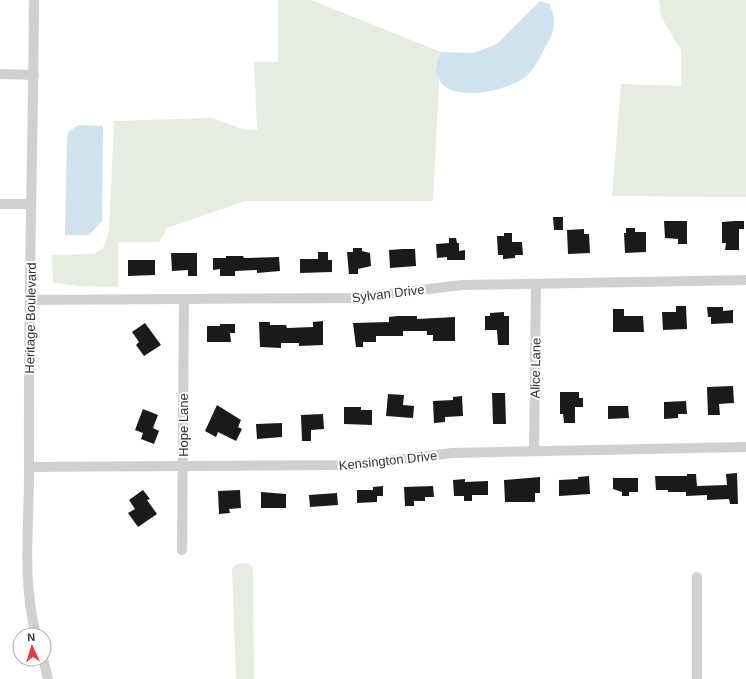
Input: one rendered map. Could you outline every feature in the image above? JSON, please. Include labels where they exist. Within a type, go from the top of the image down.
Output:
[{"type":"street","name":"Heritage Boulevard","points":[[34,0],[28,382],[29,467],[26,522],[27,574],[35,627]]},
{"type":"street","points":[[0,74],[34,75]]},
{"type":"street","points":[[0,204],[31,204]]},
{"type":"street","name":"Sylvan Drive","points":[[30,300],[354,298],[449,285],[746,280]]},
{"type":"street","name":"Alice Lane","points":[[534,451],[536,284]]},
{"type":"street","name":"Hope Lane","points":[[182,550],[184,300]]},
{"type":"street","name":"Kensington Drive","points":[[29,467],[356,465],[452,453],[746,447]]},
{"type":"street","points":[[697,577],[697,679]]},
{"type":"street","points":[[45,667],[48,679]]},
{"type":"shaded area","points":[[278,0],[311,0],[441,52],[435,65],[439,83],[433,201],[245,201],[167,228],[159,242],[118,242],[118,287],[78,286],[53,282],[52,255],[94,254],[103,248],[109,232],[114,121],[212,118],[243,129],[257,130],[254,62],[278,62]]},
{"type":"shaded area","points":[[659,0],[746,0],[746,197],[612,196],[621,84],[681,86],[681,50],[661,17]]},
{"type":"shaded area","points":[[248,563],[253,568],[254,679],[236,679],[232,569],[237,564]]},
{"type":"water","points":[[540,1],[549,4],[552,9],[554,25],[549,41],[528,75],[501,88],[487,92],[472,93],[458,92],[446,87],[439,79],[436,64],[441,52],[474,53],[497,44]]},
{"type":"water","points":[[79,125],[103,126],[102,221],[89,235],[65,235],[67,136],[69,131]]},
{"type":"building","points":[[553,217],[563,217],[563,230],[554,230]]},
{"type":"building","points":[[664,221],[687,221],[687,244],[678,244],[678,239],[665,238]]},
{"type":"building","points":[[744,221],[744,229],[739,229],[739,250],[725,250],[726,243],[722,243],[722,222]]},
{"type":"building","points":[[626,228],[635,228],[635,232],[646,232],[646,252],[625,253],[624,233],[626,233]]},
{"type":"building","points":[[584,229],[584,234],[589,234],[590,253],[568,254],[567,230]]},
{"type":"building","points":[[504,233],[512,233],[512,242],[522,242],[523,255],[515,255],[515,258],[503,259],[503,255],[498,255],[497,236],[504,236]]},
{"type":"building","points":[[449,238],[456,238],[457,243],[459,243],[459,251],[465,250],[465,260],[447,260],[447,257],[437,258],[436,244],[449,243]]},
{"type":"building","points":[[353,248],[362,248],[362,251],[370,253],[371,266],[358,269],[358,274],[349,274],[347,252],[353,252]]},
{"type":"building","points":[[415,249],[416,266],[390,268],[389,250]]},
{"type":"building","points":[[318,252],[328,252],[328,260],[332,260],[332,272],[300,273],[300,259],[318,259]]},
{"type":"building","points":[[171,253],[197,253],[197,276],[188,276],[188,270],[172,271]]},
{"type":"building","points":[[226,256],[243,256],[244,258],[279,257],[280,271],[257,273],[257,270],[235,271],[235,276],[220,276],[220,269],[213,270],[213,258],[226,258]]},
{"type":"building","points":[[128,260],[155,260],[155,275],[128,276]]},
{"type":"building","points":[[676,306],[686,306],[687,329],[663,330],[662,312],[676,312]]},
{"type":"building","points":[[707,307],[723,307],[723,311],[733,310],[733,323],[711,324],[711,317],[708,317]]},
{"type":"building","points":[[613,309],[624,309],[624,316],[643,316],[644,332],[613,332]]},
{"type":"building","points":[[504,312],[504,316],[509,316],[509,345],[498,345],[497,330],[485,330],[485,316],[490,316],[490,313]]},
{"type":"building","points":[[417,316],[417,319],[455,317],[455,341],[433,341],[433,335],[427,335],[427,331],[403,331],[403,336],[376,336],[376,342],[363,342],[363,347],[356,347],[353,323],[389,322],[389,317]]},
{"type":"building","points":[[323,321],[323,345],[299,346],[299,343],[281,343],[281,348],[260,347],[259,322],[270,322],[270,325],[286,325],[287,328],[313,327],[313,322]]},
{"type":"building","points":[[145,323],[161,345],[144,356],[136,345],[139,342],[132,332]]},
{"type":"building","points":[[220,324],[235,324],[235,333],[230,333],[231,342],[207,342],[207,326],[220,326]]},
{"type":"building","points":[[733,386],[734,403],[719,404],[720,415],[708,415],[707,387]]},
{"type":"building","points":[[560,392],[579,392],[579,398],[583,398],[583,407],[575,407],[575,423],[564,423],[563,414],[560,414]]},
{"type":"building","points":[[492,393],[505,393],[506,424],[493,424]]},
{"type":"building","points":[[388,394],[404,395],[403,405],[414,406],[413,418],[386,416]]},
{"type":"building","points":[[462,396],[463,416],[445,417],[445,422],[434,423],[433,401],[453,400],[453,397]]},
{"type":"building","points":[[686,401],[687,414],[678,414],[678,418],[664,419],[664,402]]},
{"type":"building","points":[[217,405],[241,420],[238,427],[242,429],[236,441],[218,432],[216,437],[205,431]]},
{"type":"building","points":[[608,406],[628,406],[629,418],[608,419]]},
{"type":"building","points":[[344,407],[361,407],[361,410],[372,410],[372,425],[344,424]]},
{"type":"building","points":[[143,409],[158,415],[153,428],[159,431],[154,444],[141,439],[143,433],[135,430]]},
{"type":"building","points":[[323,414],[324,429],[311,430],[311,441],[302,441],[301,415]]},
{"type":"building","points":[[282,423],[282,437],[257,439],[256,424]]},
{"type":"building","points":[[737,473],[738,504],[730,504],[729,499],[707,500],[707,495],[686,496],[686,492],[656,490],[655,476],[687,476],[687,474],[696,474],[697,486],[727,485],[726,474]]},
{"type":"building","points":[[589,476],[590,494],[559,496],[559,480],[578,479],[578,477]]},
{"type":"building","points":[[540,477],[540,493],[535,493],[535,502],[505,502],[504,480]]},
{"type":"building","points":[[613,478],[638,478],[638,492],[629,492],[629,496],[622,496],[622,492],[613,489]]},
{"type":"building","points":[[465,479],[465,482],[488,481],[488,495],[472,495],[472,501],[464,501],[464,496],[454,496],[453,480]]},
{"type":"building","points":[[383,486],[383,496],[377,496],[377,502],[357,503],[357,490],[373,490],[373,487]]},
{"type":"building","points":[[433,486],[434,497],[425,497],[425,501],[414,501],[414,506],[405,506],[404,487]]},
{"type":"building","points":[[143,490],[150,499],[147,500],[157,514],[138,527],[128,513],[135,509],[129,500]]},
{"type":"building","points":[[240,490],[241,508],[229,509],[230,513],[219,514],[218,491]]},
{"type":"building","points":[[261,492],[286,494],[286,508],[261,508]]},
{"type":"building","points":[[337,493],[338,505],[310,507],[309,495]]}]
